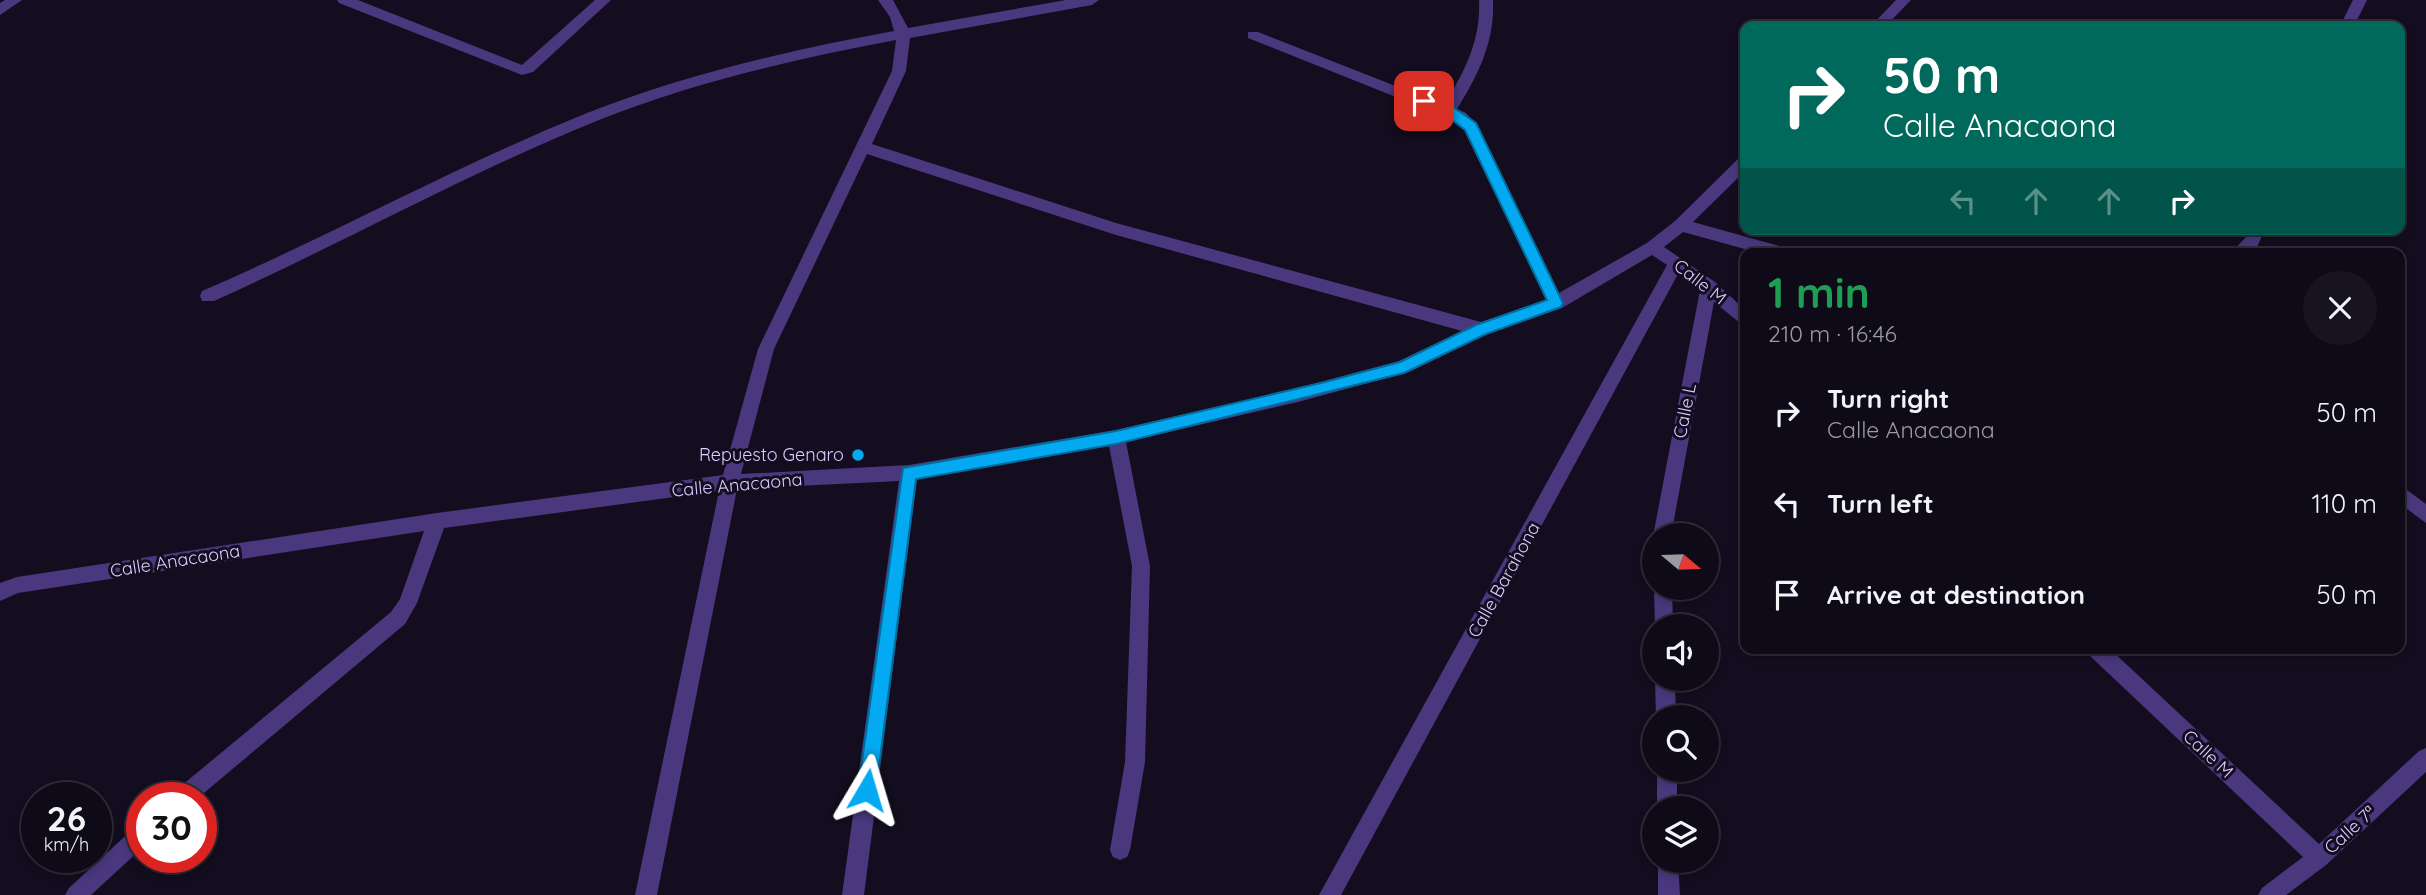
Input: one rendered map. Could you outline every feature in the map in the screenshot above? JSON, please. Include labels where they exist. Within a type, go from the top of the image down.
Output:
[{"type":"street","points":[[0,10],[15,0]]},
{"type":"street","points":[[344,0],[522,70],[528,68],[604,0]]},
{"type":"street","points":[[646,895],[730,482],[766,349],[899,71],[904,36],[897,14],[885,0]]},
{"type":"street","points":[[208,296],[416,196],[605,112],[652,94],[773,60],[1092,0]]},
{"type":"street","points":[[1448,110],[1473,71],[1482,46],[1486,0]]},
{"type":"street","points":[[1883,21],[1904,0]]},
{"type":"street","points":[[2350,21],[2360,0]]},
{"type":"street","points":[[1253,35],[1448,110],[1471,126],[1556,303]]},
{"type":"street","points":[[864,147],[1116,229],[1481,329]]},
{"type":"street","points":[[1653,247],[1681,225],[1740,166]]},
{"type":"street","points":[[1681,225],[1764,248]]},
{"type":"street","name":"Calle Anacaona","points":[[0,592],[18,585],[437,521],[730,482],[909,473],[1116,437],[1404,367],[1481,329],[1556,303],[1653,247]]},
{"type":"street","name":"Calle M","points":[[1653,247],[1709,286],[1740,315]]},
{"type":"street","name":"Calle Barahona","points":[[1330,895],[1676,263]]},
{"type":"street","name":"Calle L","points":[[1664,523],[1709,286]]},
{"type":"street","points":[[1116,437],[1141,566],[1135,762],[1120,850]]},
{"type":"street","points":[[853,895],[909,473]]},
{"type":"street","points":[[2405,497],[2426,515]]},
{"type":"street","points":[[201,782],[398,618],[408,603],[437,521]]},
{"type":"street","name":"Calle M","points":[[2101,654],[2319,858]]},
{"type":"street","name":"Calle 7ª","points":[[2269,895],[2319,858],[2426,758]]},
{"type":"street","points":[[76,895],[126,849]]},
{"type":"street","points":[[1668,873],[1669,895]]},
{"type":"place","name":"Repuesto Genaro","points":[[858,455]]},
{"type":"route","points":[[867,790],[909,473],[1116,437],[1325,388],[1404,367],[1481,329],[1556,303],[1471,126],[1448,110],[1424,101]]}]
